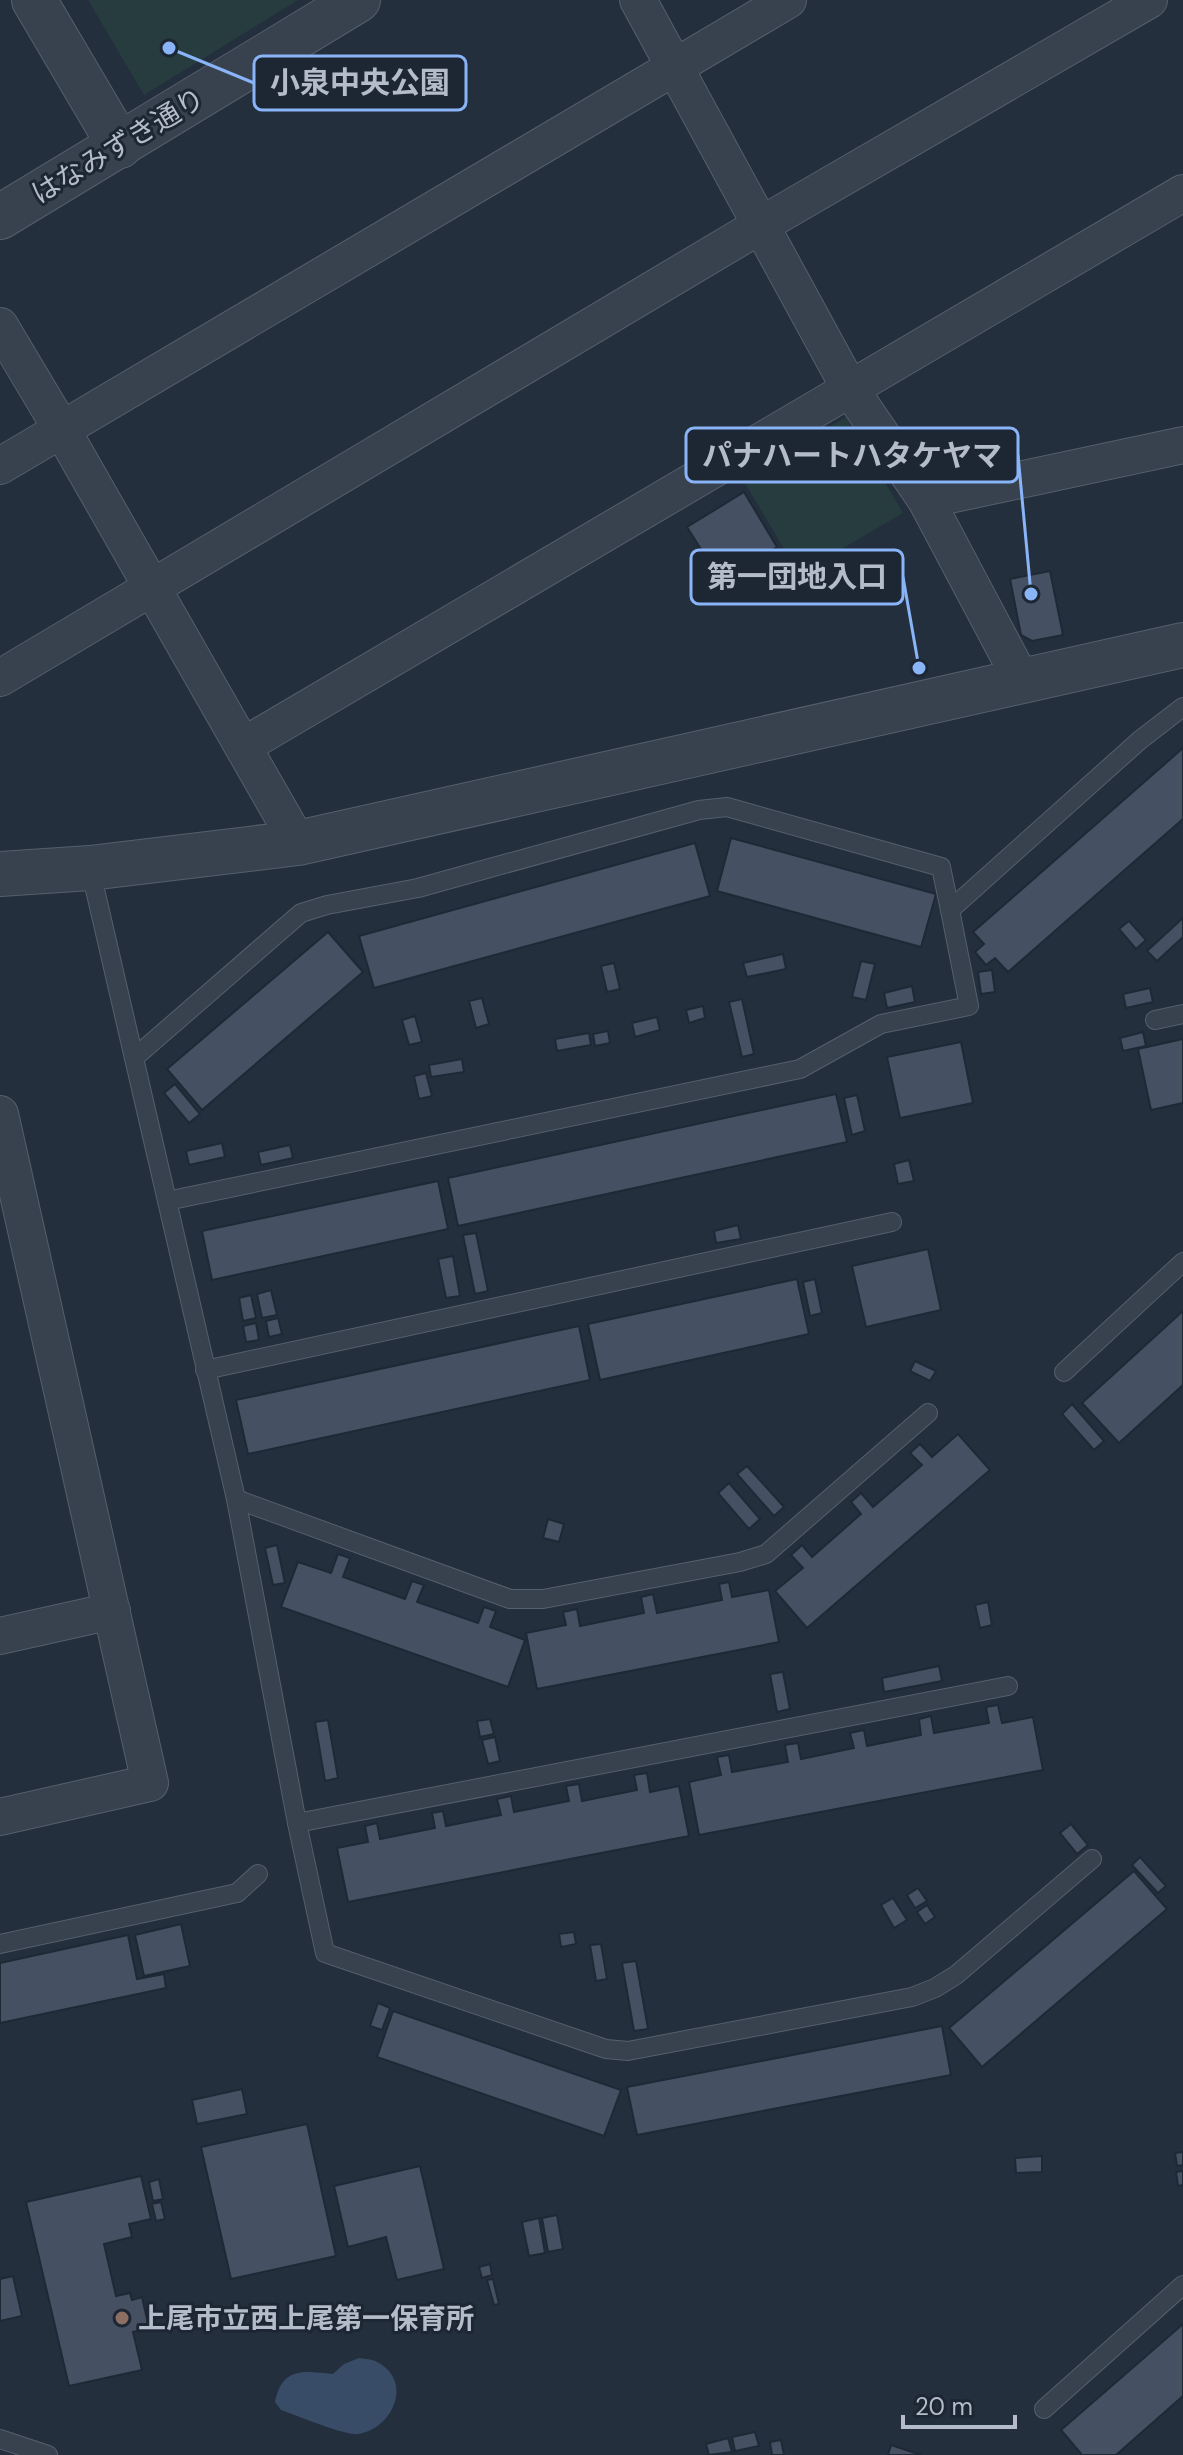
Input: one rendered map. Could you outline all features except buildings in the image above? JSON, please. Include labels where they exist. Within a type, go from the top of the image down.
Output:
[{"type":"street","points":[[34,0],[120,146]]},
{"type":"street","name":"はなみずき通り","points":[[0,217],[358,0]]},
{"type":"street","points":[[638,0],[850,389],[926,500],[1022,681]]},
{"type":"street","points":[[0,466],[788,0]]},
{"type":"street","points":[[0,678],[761,225],[1149,0]]},
{"type":"street","points":[[243,746],[1183,193]]},
{"type":"street","points":[[0,326],[298,843]]},
{"type":"street","points":[[926,500],[1183,445]]},
{"type":"street","points":[[0,874],[90,868],[298,843],[1183,645]]},
{"type":"street","points":[[0,1114],[150,1783],[0,1817]]},
{"type":"street","points":[[0,1636],[112,1611]]},
{"type":"lane","points":[[950,910],[1140,740],[1183,707]]},
{"type":"lane","points":[[134,1058],[301,913],[418,888],[699,810],[727,807],[941,867],[969,1006],[881,1024],[800,1069],[167,1201]]},
{"type":"lane","points":[[90,868],[236,1499],[297,1823],[325,1953],[606,2049],[628,2051],[912,1997],[935,1988],[956,1975],[1092,1859]]},
{"type":"lane","points":[[1155,1020],[1183,1014]]},
{"type":"lane","points":[[205,1370],[892,1222]]},
{"type":"lane","points":[[1064,1372],[1183,1262]]},
{"type":"lane","points":[[236,1499],[510,1599],[543,1599],[740,1562],[766,1554],[928,1413]]},
{"type":"lane","points":[[297,1823],[1008,1686]]},
{"type":"lane","points":[[0,1944],[237,1893],[258,1874]]},
{"type":"lane","points":[[1044,2409],[1183,2285]]},
{"type":"lane","points":[[0,2439],[48,2455]]},
{"type":"green space","points":[[88,0],[298,0],[144,95]]},
{"type":"green space","points":[[846,417],[903,513],[799,574],[742,478]]},
{"type":"water","points":[[359,2358],[375,2361],[388,2370],[395,2381],[394,2403],[389,2414],[370,2430],[358,2434],[343,2432],[281,2410],[275,2402],[283,2382],[296,2373],[333,2374],[344,2364]]},
{"type":"place","name":"小泉中央公園","points":[[169,48]]},
{"type":"place","name":"パナハートハタケヤマ","points":[[1031,594]]},
{"type":"place","name":"第一団地入口","points":[[919,668]]},
{"type":"place","name":"上尾市立西上尾第一保育所","points":[[122,2318]]}]
